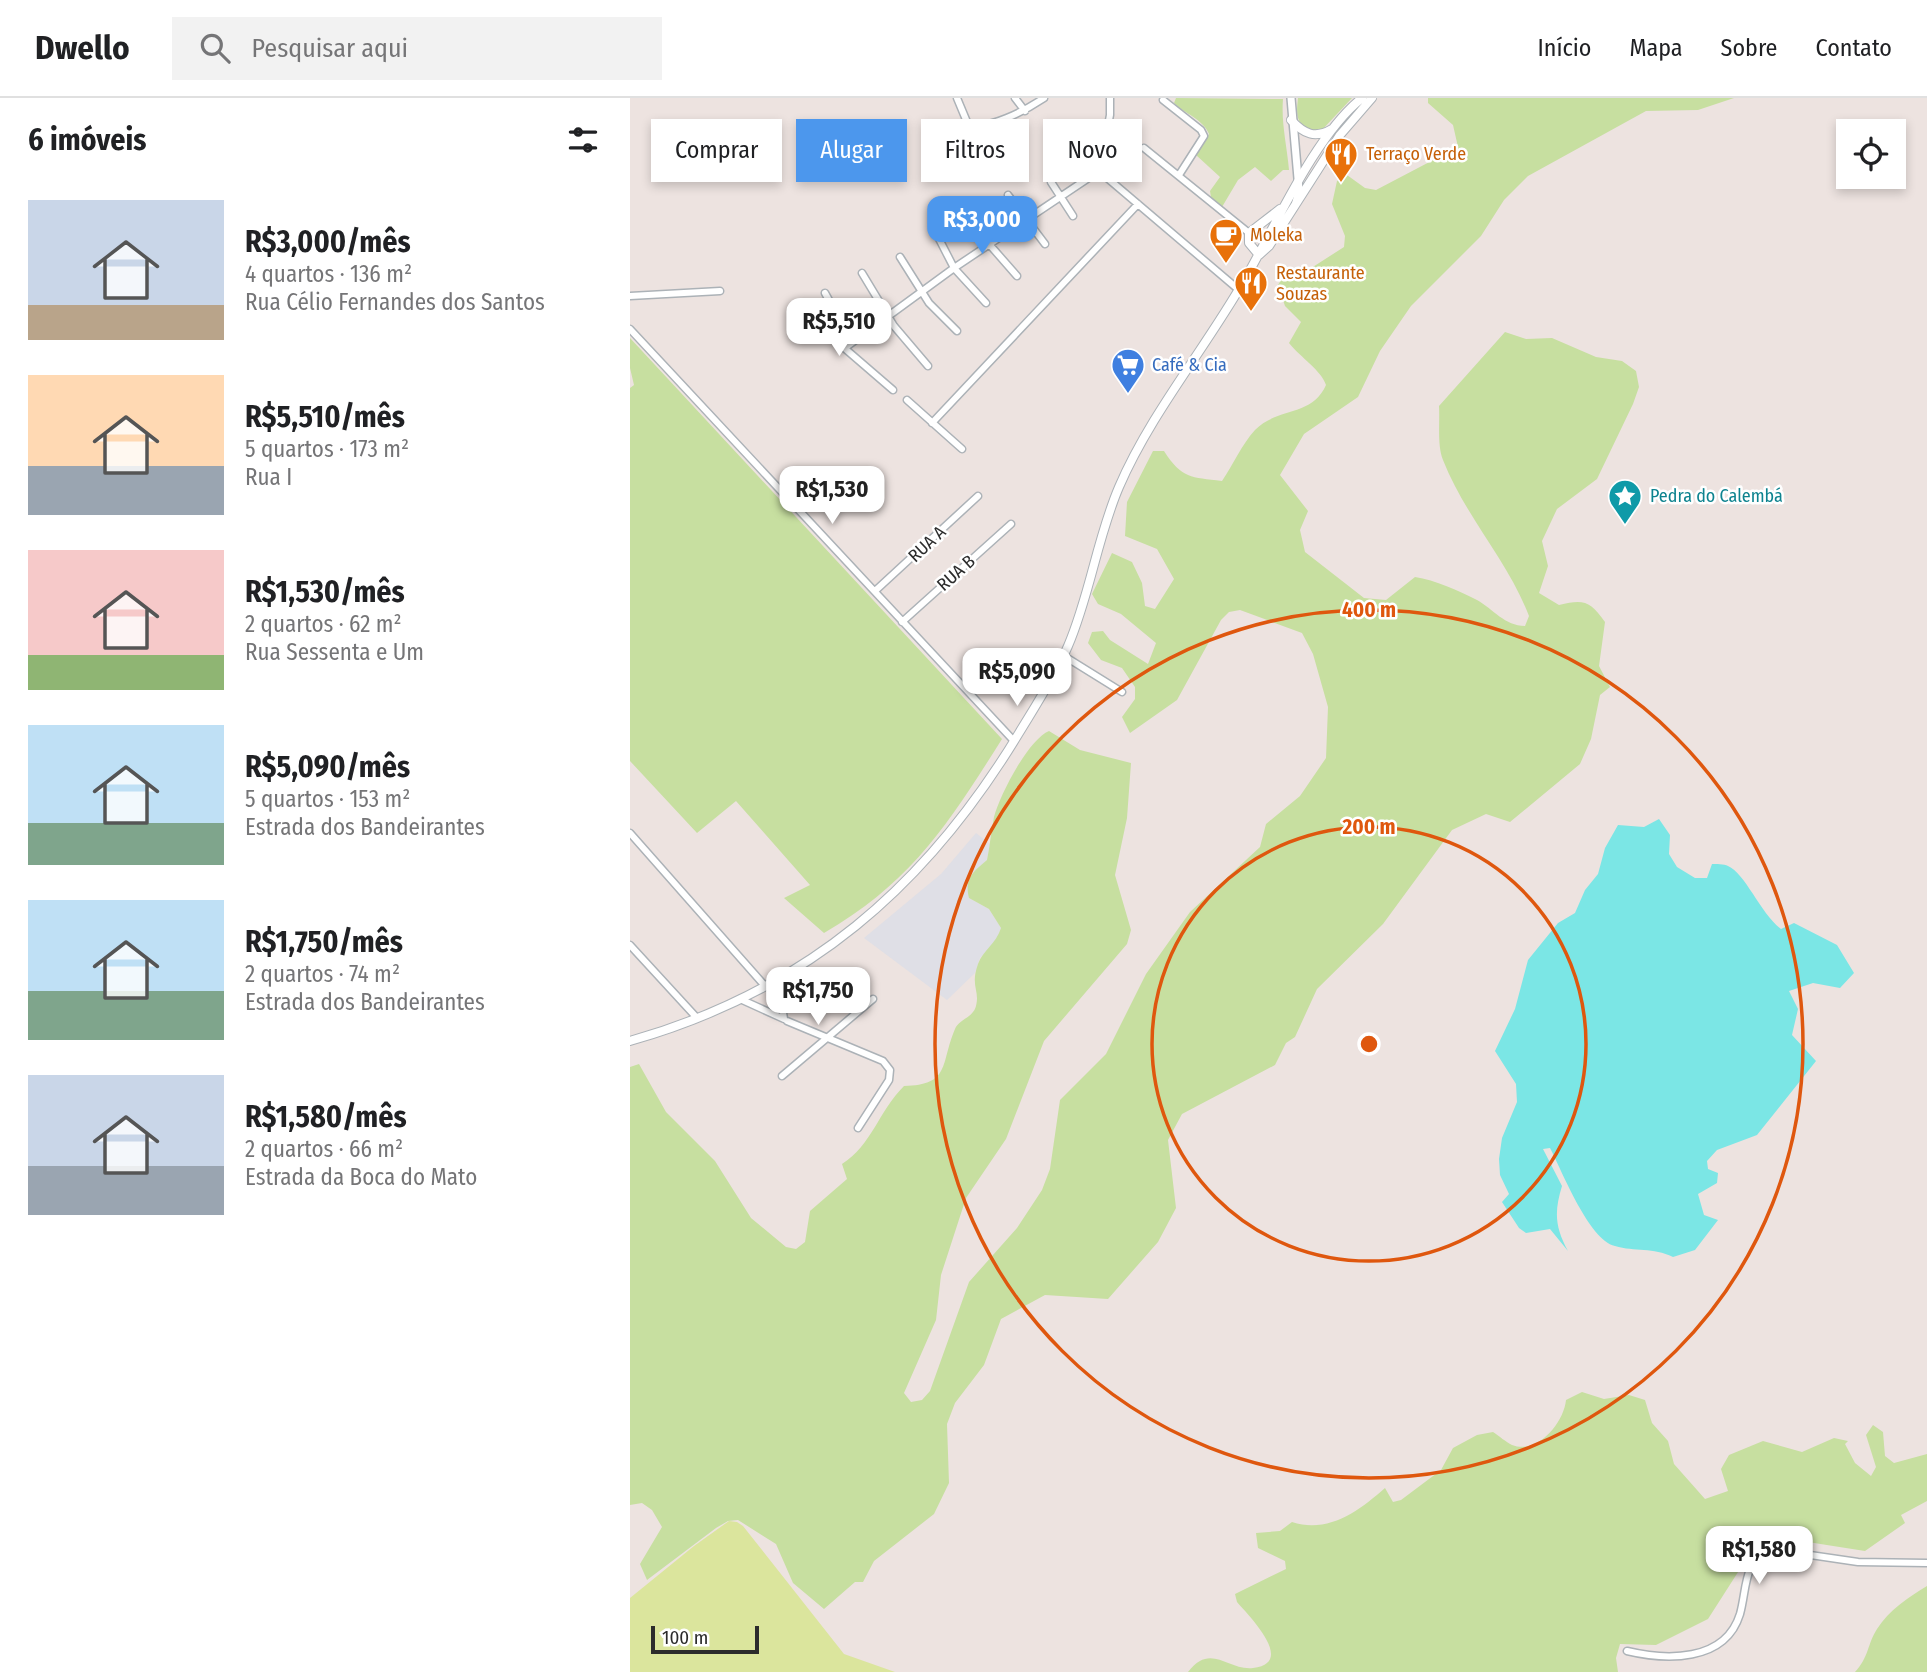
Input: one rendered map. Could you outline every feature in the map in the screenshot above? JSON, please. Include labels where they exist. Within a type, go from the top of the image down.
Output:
[{"type":"main road","points":[[630,1041],[697,1018],[740,999],[778,979],[832,944],[898,891],[951,831],[1014,741],[1064,656],[1085,605],[1112,506],[1128,469],[1259,255],[1262,243],[1298,183],[1334,128],[1362,98]]},
{"type":"main road","points":[[1259,255],[1269,246],[1340,135],[1372,98]]},
{"type":"main road","points":[[1291,121],[1302,132],[1313,135],[1334,128]]},
{"type":"main road","points":[[1259,255],[1249,243],[1249,233],[1285,204]]},
{"type":"street","points":[[957,98],[971,125],[1025,111],[1044,98]]},
{"type":"street","points":[[1015,98],[1025,111]]},
{"type":"street","points":[[1109,119],[1110,98]]},
{"type":"street","points":[[1292,98],[1291,121],[1298,183],[1296,203]]},
{"type":"street","points":[[1163,100],[1202,130],[1204,136],[1178,175]]},
{"type":"street","points":[[1144,148],[1249,233]]},
{"type":"street","points":[[1051,182],[1073,216]]},
{"type":"street","points":[[849,344],[954,268],[1082,182]]},
{"type":"street","points":[[1112,182],[1238,290]]},
{"type":"street","points":[[1008,195],[1024,220],[1045,244]]},
{"type":"street","points":[[932,423],[1138,204]]},
{"type":"street","points":[[974,217],[989,244],[1017,276]]},
{"type":"street","points":[[935,231],[954,268],[986,303]]},
{"type":"street","points":[[900,257],[921,291],[957,331]]},
{"type":"street","points":[[862,273],[887,315],[928,366]]},
{"type":"street","points":[[630,296],[720,291]]},
{"type":"street","points":[[825,293],[849,344]]},
{"type":"street","points":[[799,309],[849,344],[893,390]]},
{"type":"street","points":[[630,329],[1014,741]]},
{"type":"street","points":[[907,400],[962,449]]},
{"type":"street","name":"RUA A","points":[[876,591],[978,496]]},
{"type":"street","name":"RUA B","points":[[902,622],[1011,524]]},
{"type":"street","points":[[1064,656],[1122,692]]},
{"type":"street","points":[[630,833],[765,986]]},
{"type":"street","points":[[630,945],[697,1018]]},
{"type":"street","points":[[740,999],[784,1019],[778,979]]},
{"type":"street","points":[[782,1076],[873,999]]},
{"type":"street","points":[[787,1021],[883,1061],[890,1070],[889,1080],[858,1128]]},
{"type":"street","points":[[1627,1651],[1673,1658],[1690,1656],[1717,1642],[1736,1624],[1754,1560],[1770,1549],[1858,1562],[1927,1563]]},
{"type":"shaded area","points":[[976,833],[990,844],[987,860],[970,875],[969,898],[989,909],[1001,928],[996,942],[980,958],[975,973],[947,1000],[864,938],[941,874]]},
{"type":"green space","points":[[1176,98],[1283,99],[1283,126],[1289,170],[1283,170],[1271,181],[1255,167],[1238,180],[1222,207],[1211,197],[1210,191],[1220,177],[1196,155],[1209,134],[1198,120],[1174,103]]},
{"type":"green space","points":[[1298,98],[1352,98],[1321,131],[1313,133],[1298,119]]},
{"type":"green space","points":[[1428,98],[1734,98],[1698,110],[1646,111],[1528,176],[1504,200],[1481,236],[1411,306],[1380,351],[1358,397],[1304,434],[1280,475],[1308,511],[1300,530],[1305,552],[1364,598],[1386,600],[1415,577],[1455,590],[1477,600],[1505,620],[1525,626],[1529,616],[1520,596],[1452,481],[1443,460],[1439,441],[1439,406],[1505,332],[1526,339],[1552,338],[1596,357],[1622,361],[1636,371],[1639,387],[1633,404],[1597,479],[1557,509],[1542,541],[1548,566],[1539,593],[1559,605],[1586,603],[1605,622],[1599,666],[1610,687],[1600,695],[1591,739],[1580,764],[1510,822],[1486,814],[1452,830],[1383,924],[1317,989],[1295,1037],[1286,1043],[1275,1065],[1182,1114],[1168,1140],[1176,1208],[1158,1242],[1108,1299],[1045,1295],[1001,1319],[984,1365],[955,1403],[947,1424],[949,1483],[934,1514],[874,1561],[863,1582],[855,1582],[824,1609],[793,1583],[776,1544],[738,1520],[728,1521],[716,1528],[647,1580],[640,1564],[662,1527],[652,1510],[642,1503],[630,1505],[630,1067],[639,1064],[666,1112],[715,1161],[751,1218],[786,1247],[796,1249],[805,1242],[810,1211],[847,1179],[842,1164],[861,1147],[904,1086],[930,1082],[937,1077],[945,1062],[955,1029],[974,1010],[977,1001],[975,978],[978,964],[1001,928],[989,909],[969,898],[968,885],[974,872],[987,860],[997,807],[1024,756],[1041,736],[1049,731],[1080,750],[1131,763],[1127,818],[1115,875],[1131,930],[1127,944],[1044,1041],[1006,1139],[966,1198],[941,1275],[936,1320],[904,1393],[911,1402],[922,1400],[930,1391],[969,1282],[1017,1228],[1042,1190],[1050,1169],[1060,1100],[1106,1054],[1146,974],[1190,912],[1260,847],[1266,824],[1300,796],[1326,758],[1328,707],[1313,654],[1302,633],[1240,610],[1229,612],[1221,620],[1177,700],[1130,733],[1122,717],[1135,699],[1135,687],[1122,668],[1101,660],[1088,643],[1092,632],[1103,631],[1110,640],[1148,664],[1156,643],[1121,614],[1098,604],[1092,594],[1112,553],[1132,562],[1142,583],[1145,606],[1155,609],[1174,579],[1157,549],[1125,536],[1127,502],[1153,451],[1164,451],[1176,467],[1188,475],[1222,481],[1255,430],[1273,418],[1303,407],[1320,395],[1326,385],[1315,369],[1289,343],[1301,322],[1285,306],[1278,285],[1289,273],[1305,272],[1344,247],[1345,236],[1332,204],[1337,181],[1347,175],[1365,188],[1376,190],[1458,147],[1453,125],[1428,103]]},
{"type":"green space","points":[[630,338],[1002,739],[946,824],[905,871],[855,913],[824,933],[784,898],[810,885],[736,801],[697,833],[630,761],[630,388],[634,385],[630,368]]},
{"type":"green space","points":[[1582,1392],[1604,1399],[1629,1395],[1645,1400],[1652,1423],[1668,1441],[1674,1464],[1705,1499],[1728,1491],[1721,1469],[1729,1455],[1763,1441],[1802,1452],[1834,1438],[1848,1441],[1845,1444],[1855,1463],[1871,1476],[1876,1467],[1866,1435],[1873,1425],[1883,1432],[1885,1456],[1894,1463],[1927,1454],[1927,1501],[1901,1515],[1905,1523],[1865,1551],[1795,1540],[1756,1544],[1708,1619],[1656,1645],[1620,1644],[1616,1658],[1618,1672],[1188,1672],[1204,1659],[1212,1658],[1244,1668],[1253,1668],[1265,1664],[1271,1657],[1266,1638],[1237,1602],[1235,1594],[1286,1569],[1285,1561],[1258,1548],[1256,1533],[1280,1531],[1292,1522],[1305,1525],[1330,1523],[1365,1505],[1385,1488],[1393,1502],[1401,1500],[1441,1470],[1453,1448],[1477,1435],[1493,1432],[1512,1445],[1531,1445],[1540,1441],[1555,1427],[1566,1400]]},
{"type":"green space","points":[[729,1521],[743,1526],[844,1654],[895,1672],[630,1672],[630,1598]]},
{"type":"green space","points":[[1927,1586],[1927,1672],[1855,1672],[1887,1616]]},
{"type":"water","points":[[1659,819],[1670,835],[1669,854],[1677,867],[1695,878],[1707,878],[1712,864],[1728,866],[1741,877],[1781,929],[1794,923],[1837,945],[1854,973],[1840,988],[1813,983],[1789,991],[1798,1009],[1792,1035],[1816,1061],[1757,1135],[1717,1150],[1707,1161],[1708,1169],[1718,1173],[1717,1183],[1698,1194],[1704,1215],[1718,1220],[1695,1250],[1673,1257],[1658,1252],[1622,1248],[1605,1241],[1586,1218],[1550,1148],[1543,1149],[1562,1186],[1557,1219],[1568,1251],[1550,1229],[1526,1233],[1519,1228],[1502,1202],[1509,1194],[1500,1175],[1502,1138],[1517,1102],[1516,1084],[1495,1051],[1515,1009],[1528,960],[1558,923],[1575,913],[1585,890],[1598,874],[1605,848],[1618,825],[1644,827]]},
{"type":"place","name":"Terraço Verde","points":[[1341,184]]},
{"type":"place","name":"Moleka","points":[[1226,265]]},
{"type":"place","name":"Restaurante Souzas","points":[[1251,313]]},
{"type":"place","name":"Café & Cia","points":[[1128,395]]},
{"type":"place","name":"Pedra do Calembá","points":[[1625,526]]}]
